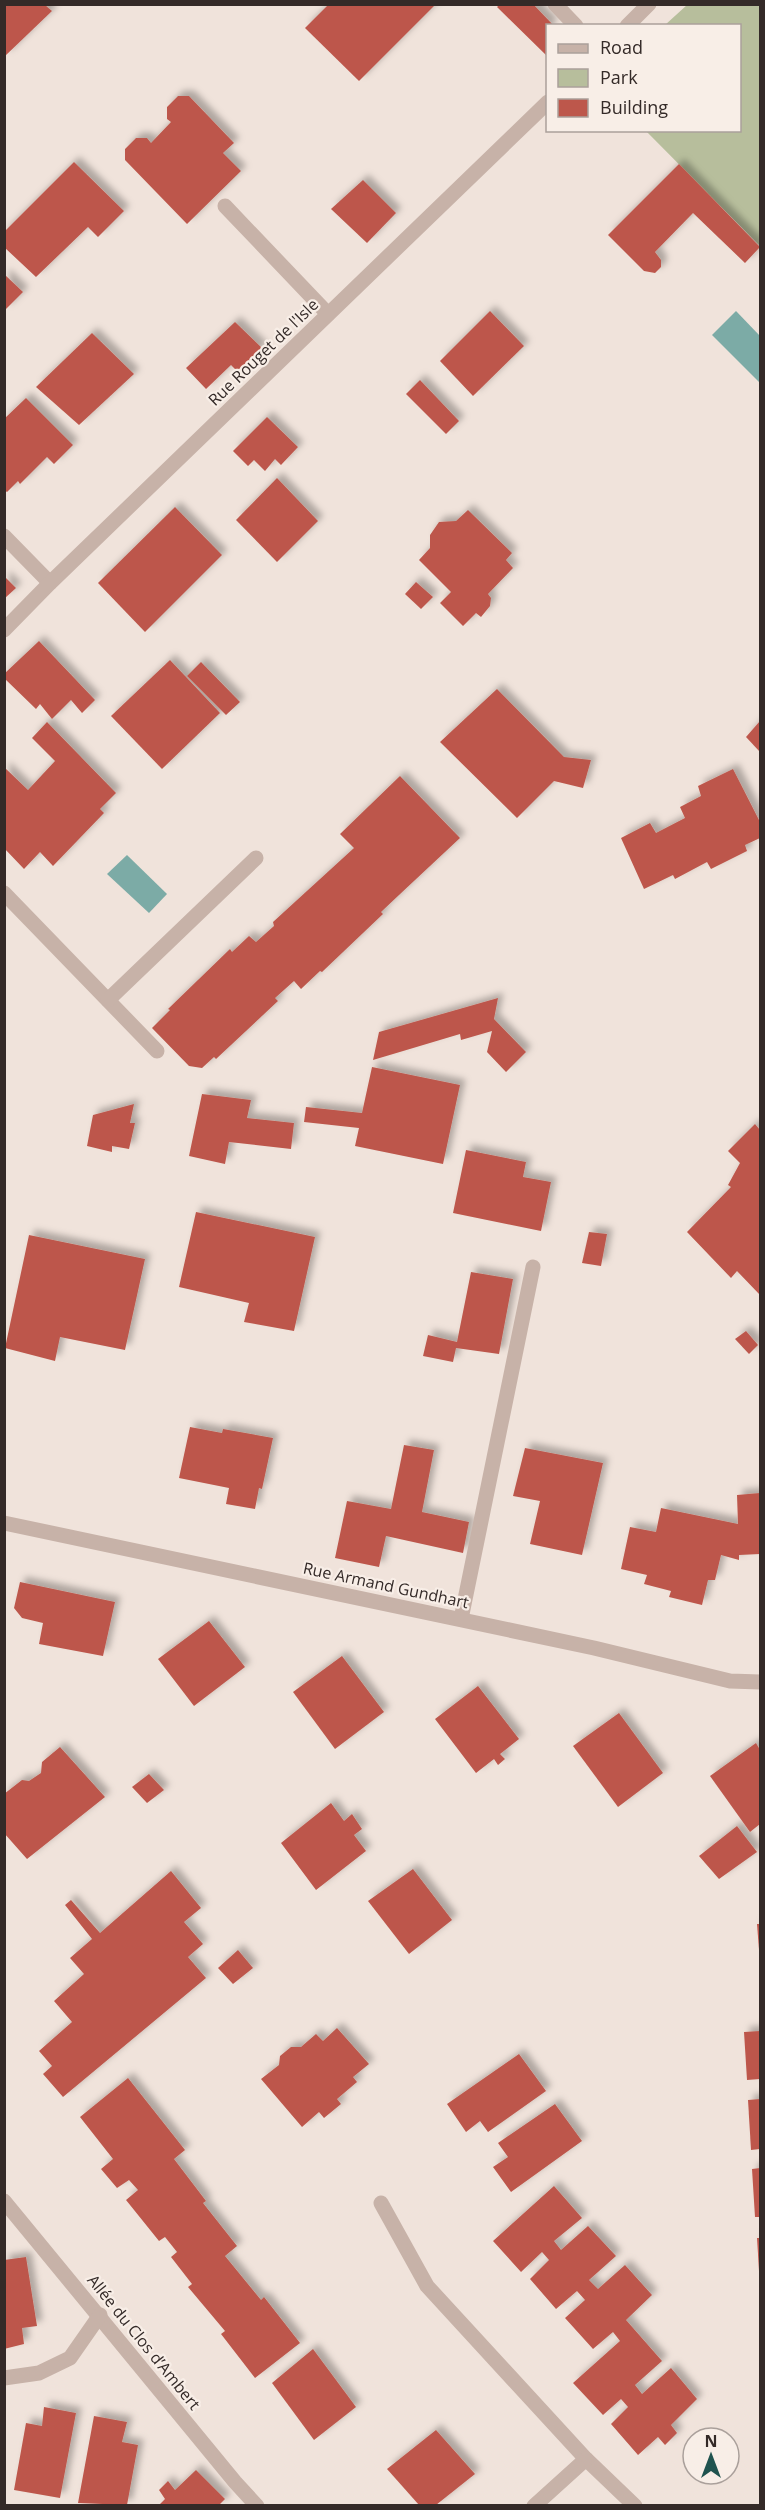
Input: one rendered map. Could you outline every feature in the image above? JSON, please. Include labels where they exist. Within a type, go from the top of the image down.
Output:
[{"type":"street","points":[[555,4],[574,24]]},
{"type":"street","points":[[629,24],[649,4]]},
{"type":"street","name":"Rue Rouget de l'Isle","points":[[4,630],[546,104]]},
{"type":"street","points":[[225,206],[328,314]]},
{"type":"street","points":[[4,536],[50,583]]},
{"type":"street","points":[[108,1000],[256,858]]},
{"type":"street","points":[[4,893],[157,1052]]},
{"type":"street","points":[[461,1619],[533,1266]]},
{"type":"street","name":"Rue Armand Gundhart","points":[[4,1523],[461,1619],[730,1681],[760,1682]]},
{"type":"street","name":"Allée du Clos d’Ambert","points":[[4,2201],[235,2482],[257,2505]]},
{"type":"street","points":[[381,2203],[427,2286],[586,2459],[635,2505]]},
{"type":"street","points":[[4,2378],[39,2373],[70,2358],[100,2315]]},
{"type":"street","points":[[534,2505],[586,2459]]},
{"type":"green space","points":[[687,5],[760,5],[760,246],[647,132],[741,132],[741,24],[666,24]]},
{"type":"water","points":[[736,311],[760,336],[760,383],[712,335]]},
{"type":"water","points":[[127,855],[167,894],[149,913],[107,874]]},
{"type":"building","points":[[329,4],[436,4],[359,81],[305,28]]},
{"type":"building","points":[[500,4],[533,4],[552,24],[546,24],[546,55],[497,7]]},
{"type":"building","points":[[4,5],[45,5],[52,11],[4,57]]},
{"type":"building","points":[[178,96],[189,96],[234,143],[223,153],[241,171],[187,224],[125,160],[125,149],[136,138],[147,138],[151,143],[171,122],[167,119],[167,107]]},
{"type":"building","points":[[74,162],[124,211],[98,237],[88,227],[36,277],[4,247],[4,232]]},
{"type":"building","points":[[679,164],[760,247],[745,263],[693,213],[655,252],[661,260],[661,267],[655,273],[644,271],[608,235]]},
{"type":"building","points":[[363,180],[396,213],[367,243],[331,209]]},
{"type":"building","points":[[4,274],[23,292],[4,311]]},
{"type":"building","points":[[490,311],[524,346],[473,396],[440,361]]},
{"type":"building","points":[[235,322],[262,348],[237,371],[231,365],[206,389],[186,368]]},
{"type":"building","points":[[92,333],[134,374],[79,425],[36,387]]},
{"type":"building","points":[[420,380],[459,421],[446,434],[406,394]]},
{"type":"building","points":[[26,398],[73,445],[54,464],[47,457],[20,484],[18,481],[7,492],[4,490],[4,419]]},
{"type":"building","points":[[267,417],[298,447],[281,465],[275,459],[265,471],[254,460],[248,466],[233,451]]},
{"type":"building","points":[[277,478],[318,521],[277,562],[236,520]]},
{"type":"building","points":[[175,507],[222,555],[145,632],[98,583]]},
{"type":"building","points":[[468,510],[512,553],[506,560],[513,568],[488,594],[491,598],[490,606],[481,617],[476,613],[463,626],[440,603],[451,592],[419,560],[430,548],[430,535],[439,522],[456,521]]},
{"type":"building","points":[[4,576],[16,588],[4,599]]},
{"type":"building","points":[[416,582],[433,597],[421,609],[405,594]]},
{"type":"building","points":[[39,641],[95,700],[82,713],[71,700],[52,719],[40,704],[36,709],[4,678],[4,674]]},
{"type":"building","points":[[170,660],[220,713],[162,769],[111,716]]},
{"type":"building","points":[[201,662],[240,702],[226,715],[187,676]]},
{"type":"building","points":[[497,689],[564,757],[591,760],[583,788],[554,781],[517,818],[440,742]]},
{"type":"building","points":[[760,721],[760,752],[746,737]]},
{"type":"building","points":[[47,722],[116,793],[100,809],[104,813],[53,866],[40,852],[24,869],[4,848],[4,767],[28,790],[55,761],[32,738]]},
{"type":"building","points":[[733,769],[760,822],[760,838],[745,845],[747,851],[711,869],[707,862],[675,879],[673,875],[644,889],[621,838],[650,823],[656,833],[685,818],[680,807],[701,796],[698,786]]},
{"type":"building","points":[[400,776],[460,838],[381,912],[383,914],[322,972],[320,971],[301,989],[294,981],[275,998],[278,1001],[216,1059],[214,1057],[202,1068],[189,1066],[152,1028],[170,1010],[168,1009],[230,949],[232,952],[249,936],[256,942],[274,926],[273,922],[354,848],[340,834]]},
{"type":"building","points":[[498,998],[494,1019],[526,1052],[506,1072],[487,1052],[492,1031],[461,1040],[460,1034],[373,1060],[379,1032]]},
{"type":"building","points":[[372,1067],[460,1085],[443,1164],[355,1146],[359,1128],[304,1122],[306,1107],[362,1113]]},
{"type":"building","points":[[202,1094],[251,1100],[247,1118],[294,1123],[291,1149],[229,1142],[225,1164],[189,1156]]},
{"type":"building","points":[[134,1104],[130,1123],[135,1123],[129,1149],[112,1146],[112,1152],[87,1146],[93,1115]]},
{"type":"building","points":[[755,1124],[760,1130],[760,1295],[737,1271],[731,1278],[687,1232],[731,1187],[728,1185],[740,1163],[728,1151]]},
{"type":"building","points":[[466,1150],[526,1162],[523,1177],[551,1182],[541,1231],[453,1213]]},
{"type":"building","points":[[196,1212],[315,1237],[294,1331],[244,1322],[249,1303],[179,1287]]},
{"type":"building","points":[[589,1232],[607,1234],[601,1266],[582,1263]]},
{"type":"building","points":[[29,1235],[145,1259],[125,1350],[60,1337],[55,1361],[5,1348]]},
{"type":"building","points":[[471,1272],[513,1279],[499,1354],[456,1348],[453,1362],[423,1356],[428,1335],[457,1342]]},
{"type":"building","points":[[746,1331],[758,1345],[749,1354],[735,1339]]},
{"type":"building","points":[[190,1427],[222,1433],[223,1429],[273,1438],[262,1489],[259,1488],[255,1509],[226,1504],[229,1488],[179,1478]]},
{"type":"building","points":[[404,1445],[434,1450],[422,1512],[469,1522],[463,1553],[386,1536],[379,1567],[335,1558],[347,1501],[391,1509]]},
{"type":"building","points":[[525,1448],[603,1463],[582,1555],[530,1544],[540,1501],[513,1496]]},
{"type":"building","points":[[760,1493],[760,1554],[739,1555],[739,1560],[721,1555],[715,1580],[708,1580],[702,1605],[669,1597],[671,1591],[644,1584],[647,1575],[621,1569],[630,1527],[656,1532],[661,1508],[738,1524],[737,1495]]},
{"type":"building","points":[[20,1582],[115,1602],[103,1656],[39,1644],[43,1623],[22,1618],[14,1608]]},
{"type":"building","points":[[209,1621],[245,1667],[194,1706],[158,1659]]},
{"type":"building","points":[[342,1656],[384,1712],[335,1749],[293,1692]]},
{"type":"building","points":[[478,1686],[519,1739],[500,1754],[505,1759],[498,1765],[494,1759],[476,1773],[435,1719]]},
{"type":"building","points":[[619,1713],[663,1773],[618,1807],[573,1746]]},
{"type":"building","points":[[756,1743],[760,1750],[760,1824],[750,1832],[710,1776]]},
{"type":"building","points":[[60,1747],[105,1797],[27,1859],[4,1833],[4,1794],[22,1780],[29,1781],[41,1773],[42,1762]]},
{"type":"building","points":[[149,1774],[164,1790],[147,1803],[132,1787]]},
{"type":"building","points":[[331,1803],[344,1821],[352,1814],[362,1829],[354,1835],[366,1851],[316,1890],[281,1843]]},
{"type":"building","points":[[737,1826],[757,1852],[719,1879],[699,1856]]},
{"type":"building","points":[[413,1869],[452,1920],[409,1954],[368,1901]]},
{"type":"building","points":[[171,1871],[201,1908],[184,1922],[203,1944],[188,1957],[206,1978],[63,2097],[43,2074],[52,2066],[39,2051],[72,2022],[54,2001],[84,1974],[70,1958],[92,1939],[65,1905],[71,1900],[100,1933]]},
{"type":"building","points":[[757,1924],[760,1924],[760,1950],[759,1950]]},
{"type":"building","points":[[238,1950],[253,1968],[233,1984],[218,1968]]},
{"type":"building","points":[[337,2028],[369,2064],[353,2077],[357,2082],[337,2099],[341,2104],[324,2118],[319,2112],[302,2127],[261,2079],[279,2065],[280,2056],[291,2047],[301,2047],[316,2034],[323,2041]]},
{"type":"building","points":[[760,2031],[760,2079],[747,2080],[744,2032]]},
{"type":"building","points":[[519,2054],[546,2091],[488,2132],[480,2121],[466,2132],[447,2104]]},
{"type":"building","points":[[128,2078],[185,2150],[174,2159],[206,2201],[203,2203],[237,2246],[225,2256],[261,2300],[264,2297],[300,2343],[255,2378],[221,2334],[225,2331],[188,2287],[192,2284],[171,2257],[177,2252],[165,2237],[159,2241],[126,2200],[138,2190],[129,2180],[117,2188],[101,2169],[113,2159],[80,2117]]},
{"type":"building","points":[[760,2099],[760,2149],[751,2150],[748,2100]]},
{"type":"building","points":[[555,2104],[582,2141],[511,2192],[493,2167],[508,2157],[498,2143]]},
{"type":"building","points":[[760,2168],[760,2217],[755,2217],[752,2169]]},
{"type":"building","points":[[554,2186],[582,2218],[554,2241],[561,2250],[588,2226],[616,2256],[589,2280],[598,2289],[625,2265],[652,2295],[626,2320],[662,2361],[635,2385],[642,2394],[671,2368],[697,2399],[671,2425],[677,2433],[665,2445],[658,2437],[638,2455],[611,2424],[628,2407],[621,2399],[603,2415],[573,2383],[620,2341],[613,2332],[593,2349],[565,2318],[585,2300],[577,2291],[556,2309],[530,2279],[549,2260],[542,2252],[521,2272],[493,2241]]},
{"type":"building","points":[[757,2238],[760,2238],[760,2271],[759,2271]]},
{"type":"building","points":[[26,2257],[37,2326],[22,2328],[24,2344],[4,2349],[4,2260]]},
{"type":"building","points":[[313,2349],[356,2407],[314,2440],[272,2383]]},
{"type":"building","points":[[44,2407],[76,2413],[60,2498],[14,2490],[26,2423],[42,2426]]},
{"type":"building","points":[[94,2416],[127,2422],[122,2442],[138,2445],[127,2505],[78,2503]]},
{"type":"building","points":[[436,2430],[475,2474],[436,2505],[419,2505],[387,2469]]},
{"type":"building","points":[[196,2470],[225,2499],[219,2505],[159,2505],[165,2499],[159,2490],[168,2481],[175,2490]]}]
